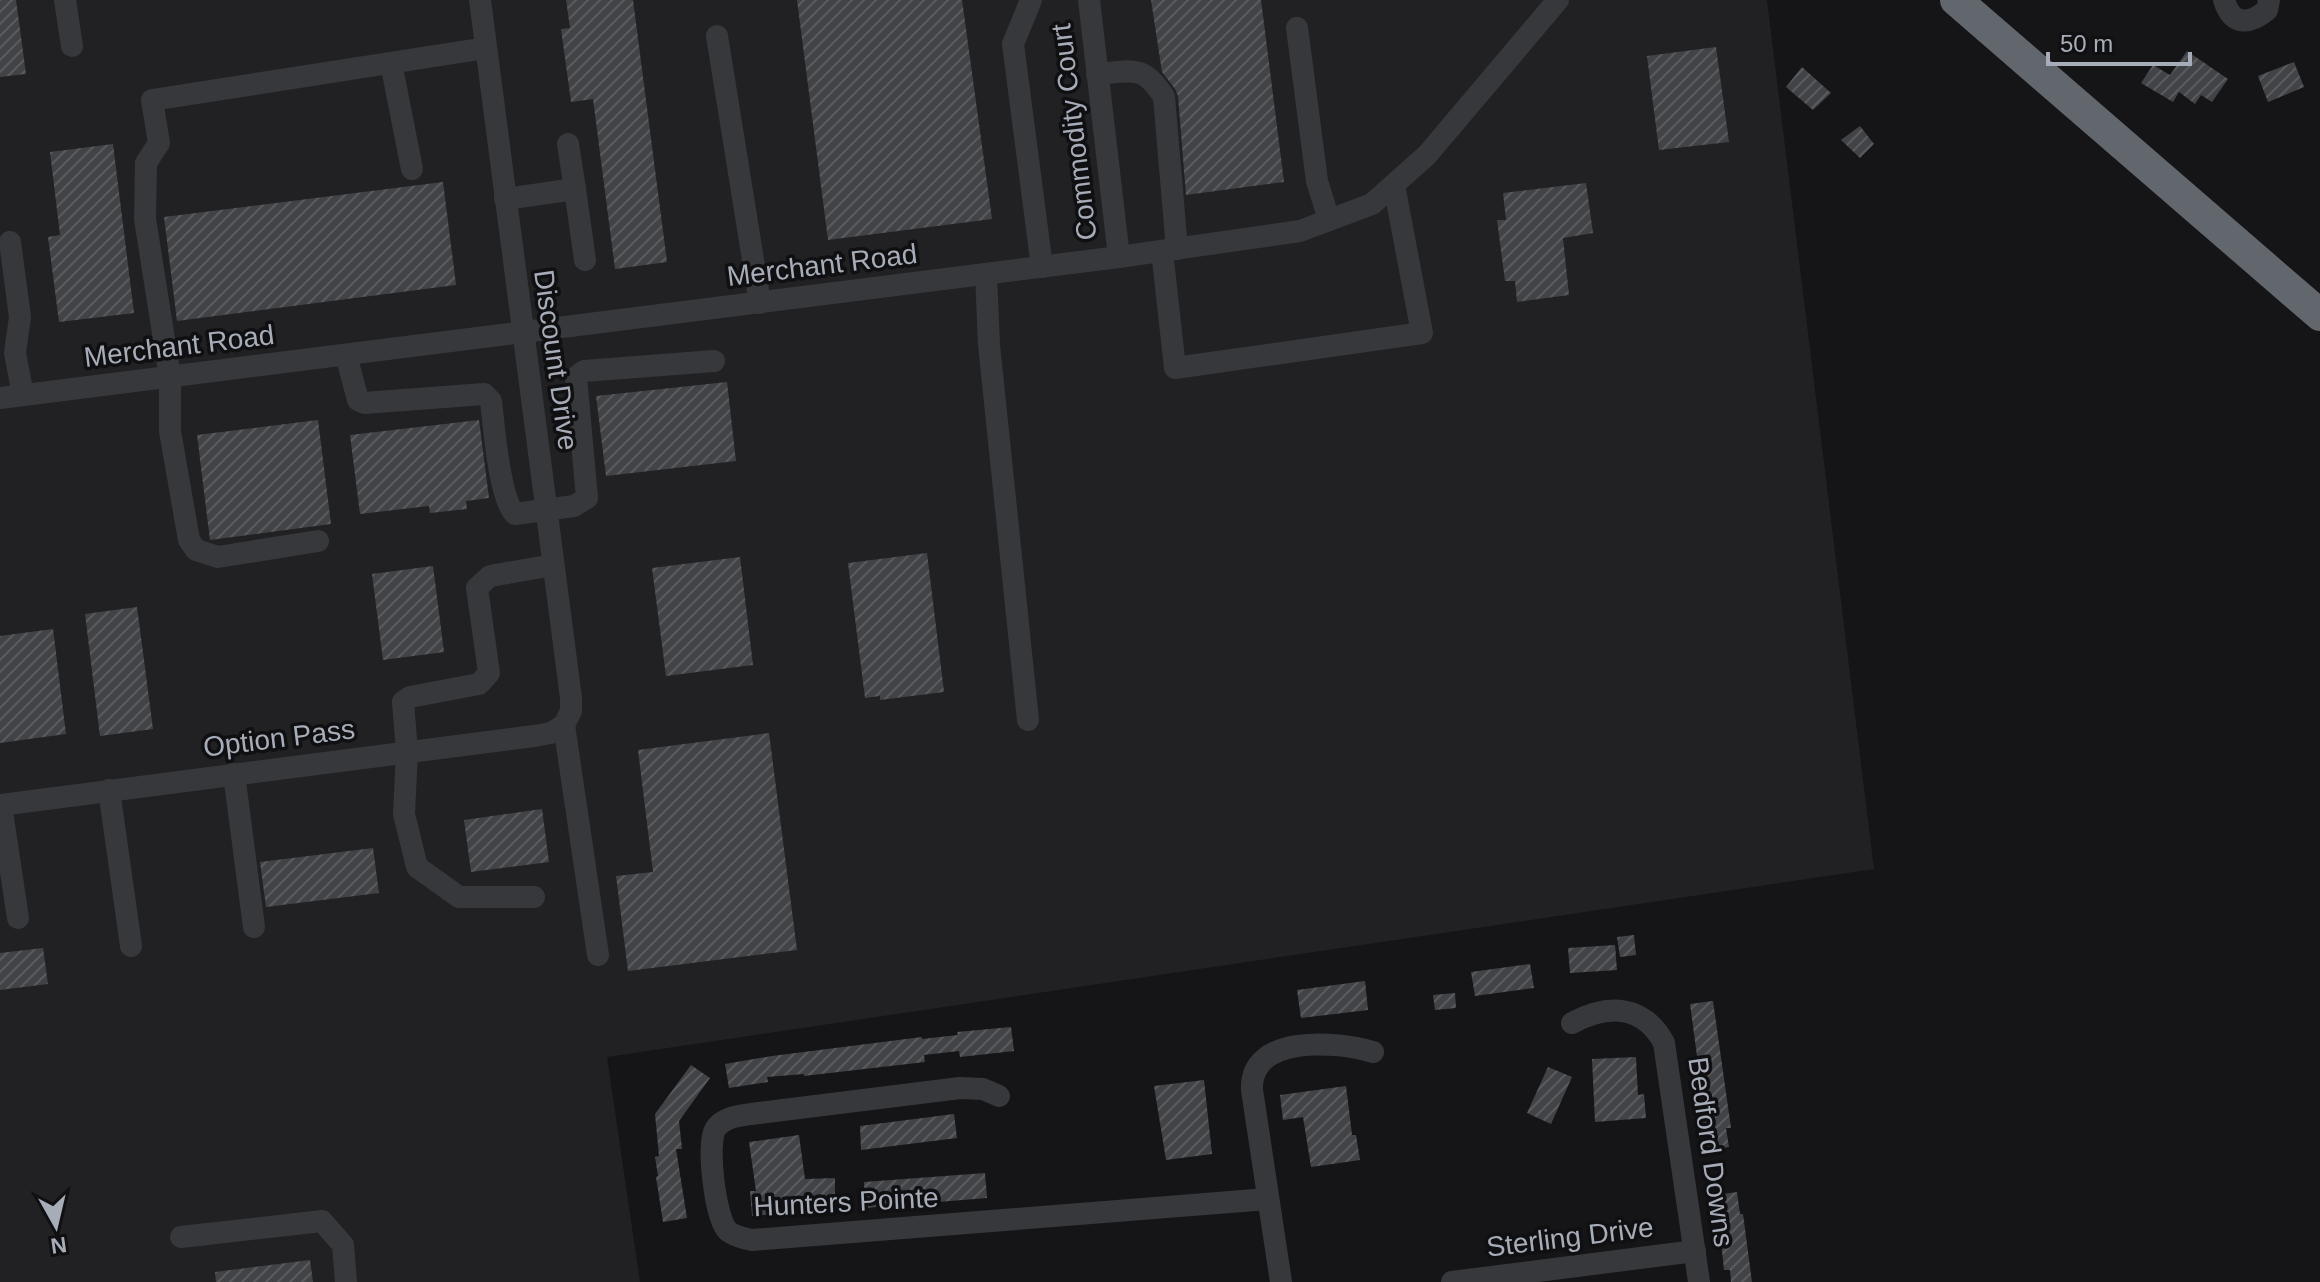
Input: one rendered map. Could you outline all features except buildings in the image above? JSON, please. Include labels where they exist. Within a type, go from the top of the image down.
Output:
[{"type":"highway","points":[[1956,0],[2320,315]]},
{"type":"street","points":[[65,0],[72,46]]},
{"type":"street","name":"Discount Drive","points":[[480,0],[571,698],[571,711],[564,725],[598,955]]},
{"type":"street","points":[[1031,0],[1013,44],[1042,267]]},
{"type":"street","name":"Commodity Court","points":[[1089,0],[1119,257]]},
{"type":"street","name":"Merchant Road","points":[[11,397],[522,334],[1300,231],[1372,204],[1394,185],[1427,155],[1558,0]]},
{"type":"street","points":[[2224,0],[2227,10],[2242,21],[2250,21],[2267,10],[2269,0]]},
{"type":"street","points":[[1297,28],[1317,181],[1329,220]]},
{"type":"street","points":[[717,36],[760,303]]},
{"type":"street","points":[[318,541],[218,557],[196,550],[189,540],[170,431],[170,377],[145,219],[146,163],[159,143],[152,100],[486,48]]},
{"type":"street","points":[[391,63],[412,169]]},
{"type":"street","points":[[1097,74],[1134,71],[1151,78],[1164,97],[1173,204],[1170,250],[1175,368],[1422,333],[1394,185]]},
{"type":"street","points":[[568,144],[585,260]]},
{"type":"street","points":[[505,199],[575,189]]},
{"type":"street","points":[[10,242],[20,317],[11,397]]},
{"type":"street","points":[[986,274],[989,345],[1028,720]]},
{"type":"street","points":[[346,355],[358,400],[364,403],[484,394],[491,401],[504,487],[510,509],[515,514],[574,506],[587,498],[576,377],[584,371],[714,361]]},
{"type":"street","points":[[534,897],[459,897],[417,867],[404,814],[407,752],[403,702],[410,697],[479,684],[489,673],[477,588],[490,576],[553,565]]},
{"type":"street","name":"Option Pass","points":[[1,805],[534,736],[551,733],[564,725]]},
{"type":"street","points":[[234,774],[254,927]]},
{"type":"street","points":[[109,790],[131,946]]},
{"type":"street","points":[[1,805],[18,918]]},
{"type":"street","name":"Bedford Downs","points":[[1572,1023],[1599,1012],[1619,1010],[1634,1013],[1648,1021],[1664,1043],[1699,1282]]},
{"type":"street","points":[[1281,1282],[1252,1090],[1251,1079],[1255,1068],[1273,1052],[1292,1048],[1326,1044],[1373,1052]]},
{"type":"street","name":"Hunters Pointe","points":[[999,1096],[983,1089],[960,1088],[751,1114],[722,1121],[711,1137],[710,1149],[721,1220],[727,1231],[752,1240],[1268,1199]]},
{"type":"street","points":[[181,1237],[322,1221],[343,1245],[346,1282]]},
{"type":"street","name":"Sterling Drive","points":[[1452,1282],[1695,1251]]},
{"type":"shaded area","points":[[0,0],[1767,0],[1874,869],[607,1057],[640,1282],[0,1282]]}]
